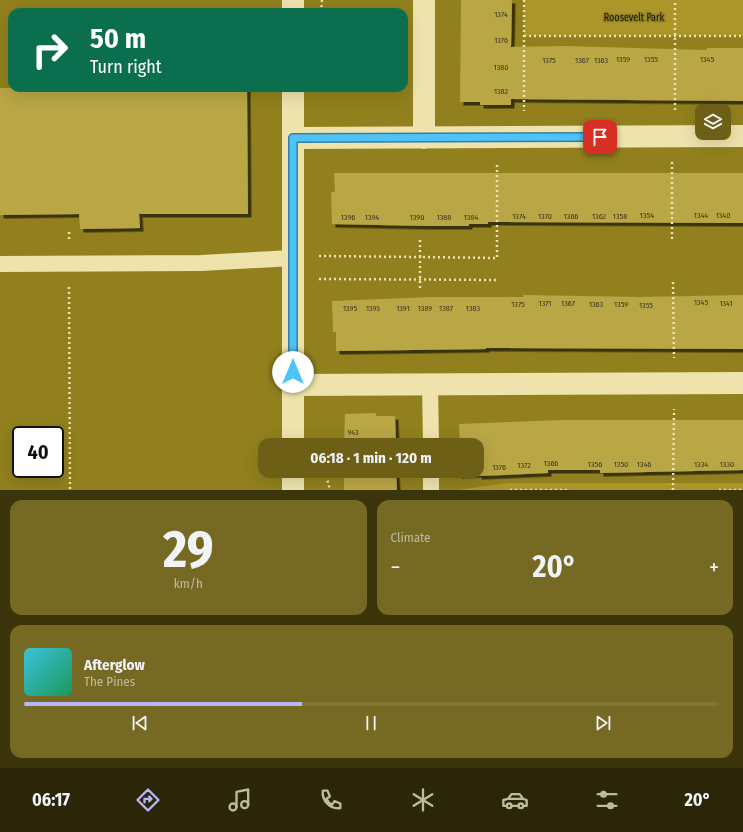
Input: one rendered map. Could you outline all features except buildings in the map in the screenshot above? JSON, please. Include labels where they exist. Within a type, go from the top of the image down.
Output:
[{"type":"street","points":[[424,0],[424,138]]},
{"type":"street","points":[[293,92],[293,438]]},
{"type":"street","points":[[293,138],[743,136]]},
{"type":"street","points":[[293,385],[743,383]]},
{"type":"street","points":[[293,478],[293,490]]},
{"type":"lane","points":[[0,264],[201,263],[293,258]]},
{"type":"lane","points":[[430,385],[431,438]]},
{"type":"lane","points":[[431,478],[431,490]]},
{"type":"path","points":[[524,0],[524,113]]},
{"type":"path","points":[[524,36],[743,36]]},
{"type":"path","points":[[315,256],[497,258],[497,137]]},
{"type":"path","points":[[69,232],[70,490]]},
{"type":"path","points":[[420,240],[420,288]]},
{"type":"path","points":[[314,279],[419,278],[499,280]]},
{"type":"path","points":[[673,490],[674,282]]},
{"type":"path","points":[[327,478],[330,490]]},
{"type":"path","points":[[510,490],[569,490]]},
{"type":"path","points":[[719,490],[743,490]]},
{"type":"green space","name":"Roosevelt Park","points":[[524,0],[743,0],[743,36],[524,36]]},
{"type":"green space","points":[[509,483],[743,483],[743,490],[456,490]]},
{"type":"route","points":[[293,372],[293,138],[600,137]]}]
